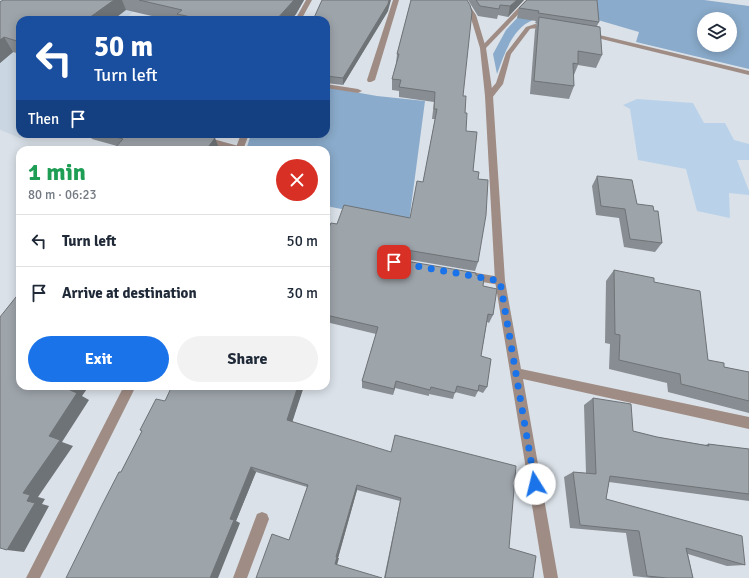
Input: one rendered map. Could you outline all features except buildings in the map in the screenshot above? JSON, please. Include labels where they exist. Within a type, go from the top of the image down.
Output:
[{"type":"street","points":[[300,16],[308,0]]},
{"type":"street","points":[[371,80],[396,0]]},
{"type":"street","points":[[463,0],[473,15],[483,48],[489,96],[500,281],[551,578]]},
{"type":"street","points":[[483,48],[529,0]]},
{"type":"street","points":[[489,96],[499,84],[508,54],[528,28],[535,26],[557,30]]},
{"type":"street","points":[[580,33],[749,73]]},
{"type":"street","points":[[330,87],[358,91]]},
{"type":"street","points":[[198,138],[226,146]]},
{"type":"street","points":[[462,274],[500,281]]},
{"type":"street","points":[[517,374],[749,423]]},
{"type":"street","points":[[33,578],[128,390]]},
{"type":"street","points":[[240,578],[262,519]]},
{"type":"shaded area","points":[[0,0],[149,0],[128,16],[16,16],[16,136],[0,130]]},
{"type":"shaded area","points":[[534,0],[533,20],[520,29],[514,36],[497,74],[493,54],[506,30]]},
{"type":"shaded area","points":[[595,0],[704,0],[749,6],[749,69],[636,42],[639,32],[598,20]]},
{"type":"shaded area","points":[[330,88],[377,96],[425,101],[409,222],[330,207],[330,146],[247,146],[250,138],[330,138]]},
{"type":"shaded area","points":[[637,99],[693,103],[704,123],[725,123],[734,140],[749,144],[749,160],[737,160],[749,191],[749,195],[729,193],[730,218],[697,211],[686,169],[638,160],[630,109],[623,105]]},
{"type":"route","points":[[394,262],[500,281],[535,484]]}]
